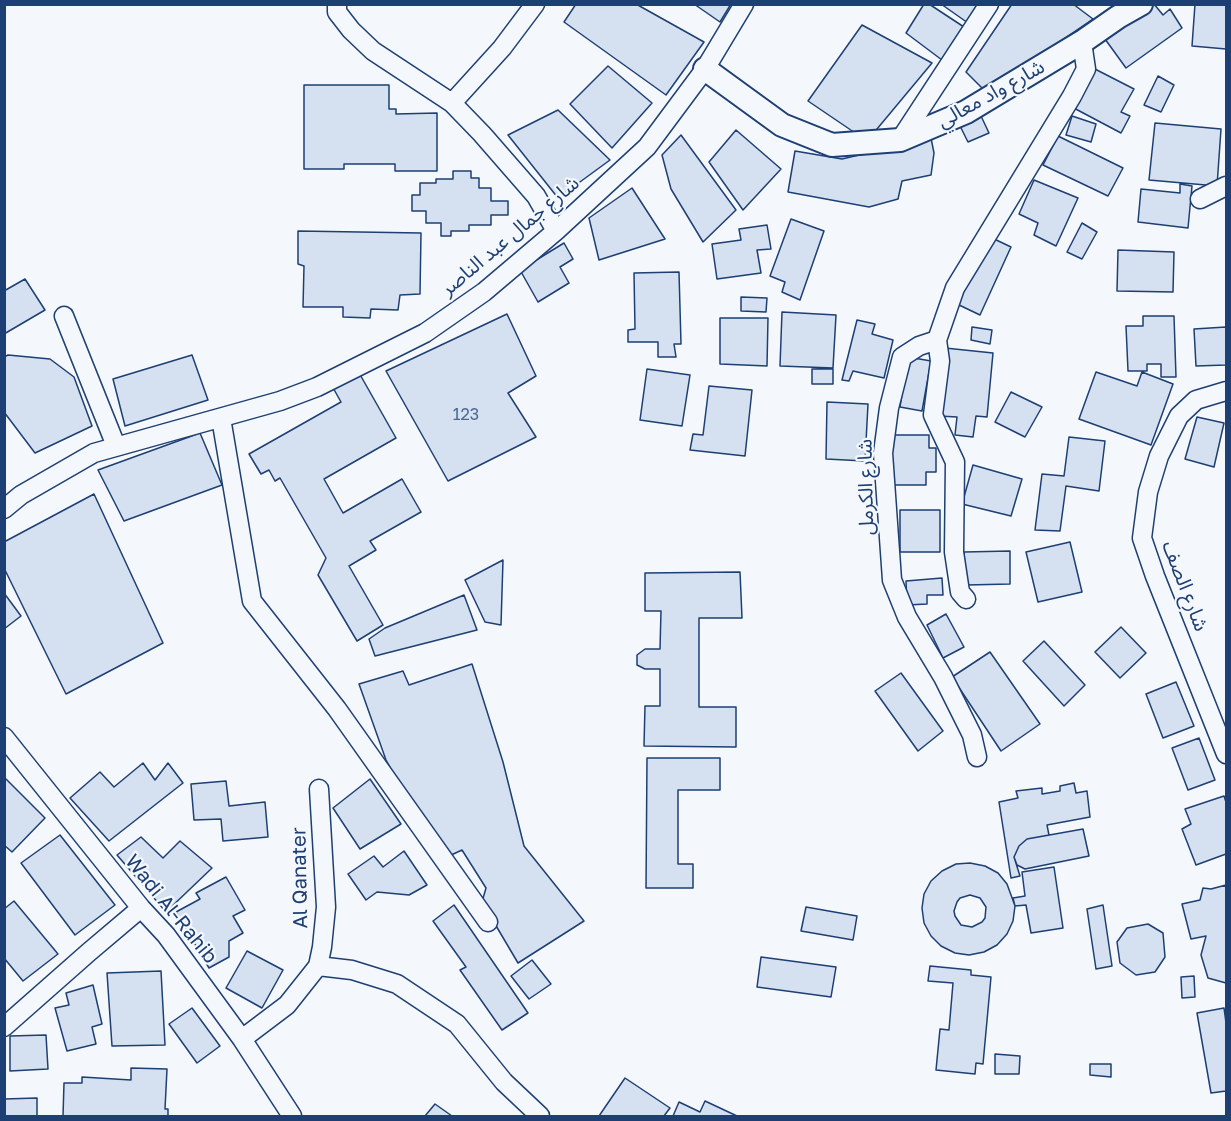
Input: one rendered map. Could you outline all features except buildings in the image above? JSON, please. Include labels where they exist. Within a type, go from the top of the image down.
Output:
[{"type":"street","points":[[336,4],[337,12],[351,30],[373,51],[452,103],[536,196],[556,231]]},
{"type":"street","points":[[452,103],[502,48],[535,4]]},
{"type":"street","name":"شارع جمال عبد الناصر","points":[[4,509],[21,495],[94,453],[280,401],[317,387],[425,333],[484,292],[556,231],[647,147],[705,69],[744,4]]},
{"type":"street","points":[[900,140],[989,4]]},
{"type":"street","name":"شارع واد معالي","points":[[705,69],[782,125],[832,145],[900,140],[966,112],[1142,4]]},
{"type":"street","points":[[966,598],[960,592],[954,552],[954,462],[933,416],[940,362],[937,340],[955,288],[1072,96],[1086,69],[1082,42]]},
{"type":"street","points":[[1200,199],[1227,186]]},
{"type":"street","points":[[64,316],[116,446]]},
{"type":"street","name":"شارع الكرمل","points":[[937,340],[919,346],[902,357],[890,408],[883,453],[892,580],[907,617],[943,677],[972,735],[977,757]]},
{"type":"street","name":"شارع الصف","points":[[1227,392],[1196,400],[1179,416],[1159,456],[1149,492],[1142,538],[1155,576],[1227,754]]},
{"type":"street","points":[[221,418],[252,601],[337,709],[488,922]]},
{"type":"street","name":"Wadi Al-Rahib","points":[[4,737],[141,908],[166,935],[242,1039],[292,1116]]},
{"type":"street","name":"Al Qanater","points":[[318,966],[326,907],[319,789]]},
{"type":"street","points":[[4,1027],[141,908]]},
{"type":"street","points":[[242,1039],[287,1005],[318,966],[352,970],[397,984],[457,1024],[504,1082],[540,1116]]}]
